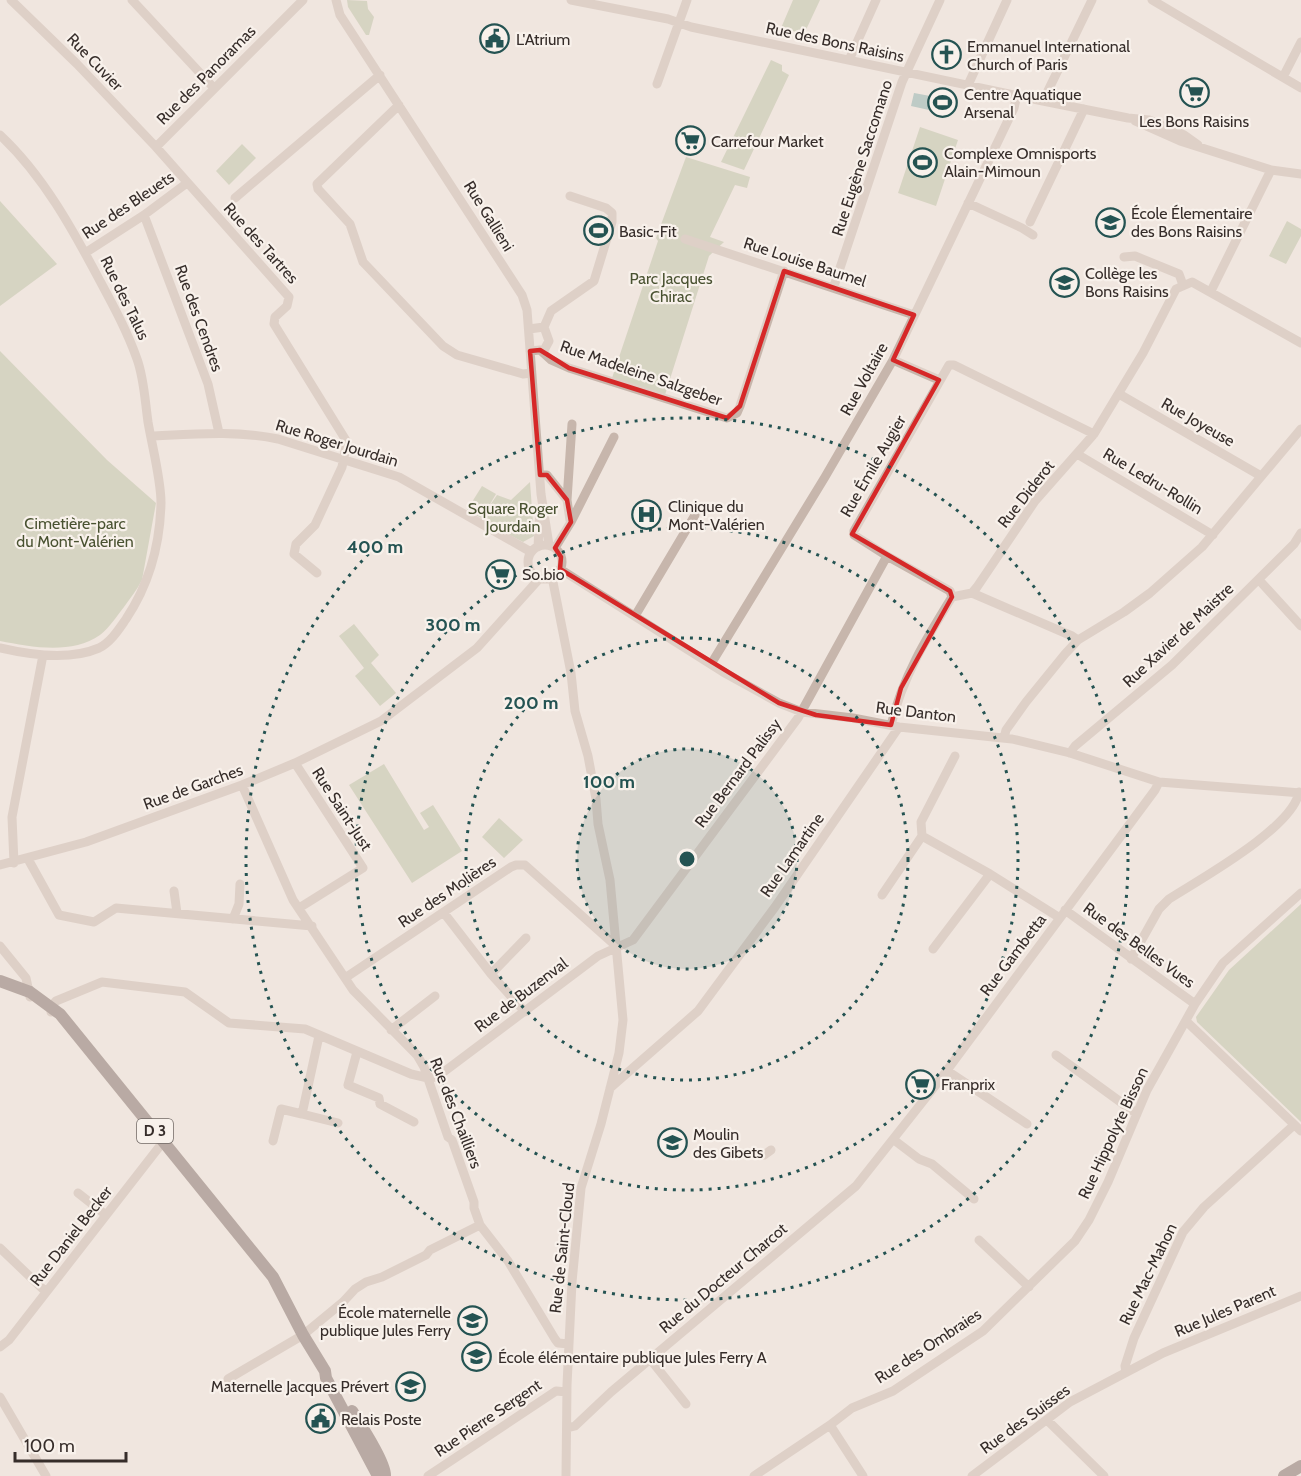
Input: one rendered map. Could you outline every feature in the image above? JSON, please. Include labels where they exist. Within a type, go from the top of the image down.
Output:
[{"type":"main road","name":"D 3","points":[[0,981],[30,996],[68,1024],[273,1276],[303,1335],[325,1371],[332,1376],[379,1458],[386,1471],[385,1476]]},
{"type":"main road","name":"D 3","points":[[0,986],[30,996]]},
{"type":"main road","name":"D 3","points":[[325,1371],[326,1378],[378,1476]]},
{"type":"main road","points":[[1286,1476],[1301,1466]]},
{"type":"street","name":"Rue Cuvier","points":[[11,0],[77,64],[156,147]]},
{"type":"street","points":[[132,0],[214,88]]},
{"type":"street","name":"Rue des Panoramas","points":[[156,147],[303,0]]},
{"type":"street","name":"Rue Gallieni","points":[[336,0],[340,15],[522,295],[527,310],[529,329],[541,494],[552,547]]},
{"type":"street","name":"Rue des Bons Raisins","points":[[571,0],[678,27],[696,28],[1128,118],[1180,141],[1271,170],[1301,174]]},
{"type":"street","points":[[657,84],[687,0]]},
{"type":"street","points":[[849,60],[876,0]]},
{"type":"street","name":"Rue Eugène Saccomano","points":[[834,286],[906,72],[940,0]]},
{"type":"street","points":[[968,85],[1007,0]]},
{"type":"street","points":[[1044,101],[1092,0]]},
{"type":"street","points":[[1152,0],[1301,88]]},
{"type":"street","points":[[1283,77],[1301,42]]},
{"type":"street","points":[[235,198],[380,75]]},
{"type":"street","name":"Rue Voltaire","points":[[711,664],[893,360],[1014,108],[1017,95]]},
{"type":"street","points":[[399,105],[317,184],[318,189],[350,224],[363,262],[443,346],[457,355],[523,374],[531,373]]},
{"type":"street","points":[[1030,222],[1084,109]]},
{"type":"street","name":"Rue des Talus","points":[[0,135],[42,183],[85,253],[127,331],[138,362],[161,501],[149,578],[114,637],[100,648],[78,654],[43,656],[0,648]]},
{"type":"street","name":"Rue des Tartres","points":[[156,147],[289,297],[287,306],[275,317],[274,324],[347,442],[343,460]]},
{"type":"street","points":[[1211,291],[1271,170]]},
{"type":"street","name":"Rue des Bleuets","points":[[85,253],[144,215],[187,183]]},
{"type":"street","points":[[543,352],[549,340],[544,327],[551,311],[594,281],[612,222],[612,213],[606,208],[570,196]]},
{"type":"street","points":[[968,203],[1033,235]]},
{"type":"street","name":"Rue des Cendres","points":[[144,215],[208,384],[219,433]]},
{"type":"street","name":"Rue Louise Baumel","points":[[685,239],[834,286],[914,315]]},
{"type":"street","points":[[1124,257],[1136,256],[1179,274],[1187,283],[1211,291],[1300,340]]},
{"type":"street","name":"Rue Madeleine Salzgeber","points":[[530,351],[540,350],[551,360],[569,368],[727,418],[737,413],[740,406],[784,271]]},
{"type":"street","name":"Rue Diderot","points":[[972,592],[1035,501],[1094,434],[1119,394],[1176,289],[1187,283]]},
{"type":"street","points":[[529,329],[544,327]]},
{"type":"street","points":[[893,360],[939,380],[949,365],[954,365],[1094,434]]},
{"type":"street","name":"Rue Émile Augier","points":[[887,556],[854,536],[854,531],[939,380]]},
{"type":"street","name":"Rue Joyeuse","points":[[1119,394],[1262,476]]},
{"type":"street","points":[[571,522],[567,500],[573,424]]},
{"type":"street","points":[[1004,738],[1006,730],[1026,702],[1078,640],[1124,612],[1186,562],[1213,535],[1301,429]]},
{"type":"street","name":"Rue Roger Jourdain","points":[[151,436],[219,433],[278,439],[399,477],[534,550]]},
{"type":"street","points":[[552,547],[561,558],[560,569],[552,577],[540,578],[534,574],[529,559],[534,550],[552,547],[571,522],[614,437]]},
{"type":"street","name":"Rue Ledru-Rollin","points":[[1077,454],[1213,535]]},
{"type":"street","points":[[317,573],[294,554],[296,544],[315,525],[342,467],[343,460]]},
{"type":"street","points":[[540,475],[547,475],[567,500]]},
{"type":"street","name":"Rue Gallieni","points":[[534,550],[541,494]]},
{"type":"street","points":[[635,616],[695,515]]},
{"type":"street","name":"Rue Xavier de Maistre","points":[[1070,753],[1075,746],[1172,665],[1294,544],[1301,533]]},
{"type":"street","points":[[802,712],[887,556],[950,591],[952,597]]},
{"type":"street","name":"Rue Danton","points":[[560,569],[751,688],[802,712],[895,726],[1004,738],[1070,753],[1159,782],[1300,793]]},
{"type":"street","name":"Rue de Saint-Cloud","points":[[552,577],[571,675],[575,711],[588,756],[596,799],[597,824],[610,880],[624,1020],[616,1067],[601,1124],[581,1184],[568,1344],[566,1476]]},
{"type":"street","name":"Rue de Garches","points":[[0,865],[86,842],[242,785],[296,763],[388,716],[477,648],[540,578]]},
{"type":"street","points":[[1259,579],[1301,626]]},
{"type":"street","points":[[895,726],[901,688],[921,648],[952,597],[972,592],[1078,640]]},
{"type":"street","points":[[14,863],[12,817],[43,656]]},
{"type":"street","name":"Rue Bernard Palissy","points":[[634,939],[802,712]]},
{"type":"street","name":"Rue Lamartine","points":[[610,1089],[687,1022],[707,999],[781,899],[895,726]]},
{"type":"street","points":[[882,895],[922,836],[921,822],[955,756]]},
{"type":"street","name":"Rue Saint-Just","points":[[296,763],[363,868],[299,908]]},
{"type":"street","name":"Rue Gambetta","points":[[892,1142],[1159,782]]},
{"type":"street","name":"Rue des Chailliers","points":[[242,785],[293,900],[345,978],[391,1030],[417,1055],[428,1078],[448,1137],[452,1140],[480,1225],[508,1261],[555,1339],[558,1343],[568,1344]]},
{"type":"street","points":[[1131,959],[1159,909],[1169,899],[1259,842],[1297,803],[1300,793]]},
{"type":"street","name":"Rue des Belles Vues","points":[[922,836],[1062,914],[1195,1004]]},
{"type":"street","points":[[28,859],[59,915],[94,922],[116,908],[312,926]]},
{"type":"street","name":"Rue des Molières","points":[[345,978],[516,865],[525,865],[617,947]]},
{"type":"street","points":[[933,949],[990,874]]},
{"type":"street","points":[[233,920],[239,904],[240,884]]},
{"type":"street","points":[[174,891],[177,913]]},
{"type":"street","name":"Rue Hippolyte Bisson","points":[[1049,1268],[1075,1241],[1089,1220],[1108,1182],[1146,1090],[1195,1004],[1224,963],[1301,893]]},
{"type":"street","points":[[444,913],[490,974],[525,1012]]},
{"type":"street","points":[[490,974],[526,938]]},
{"type":"street","name":"Rue de Buzenval","points":[[428,1078],[437,1077],[598,956],[634,939]]},
{"type":"street","points":[[0,946],[26,978],[30,996]]},
{"type":"street","points":[[51,1010],[56,1001],[102,982],[185,992],[229,1023],[301,1028],[411,1074],[428,1078]]},
{"type":"street","points":[[391,1030],[435,996]]},
{"type":"street","points":[[1186,1021],[1298,1128]]},
{"type":"street","points":[[302,1114],[319,1036]]},
{"type":"street","points":[[357,1052],[348,1084],[379,1098],[380,1104],[414,1122]]},
{"type":"street","points":[[1056,1055],[1137,1114]]},
{"type":"street","points":[[616,1067],[620,1071],[630,1071]]},
{"type":"street","points":[[946,1070],[1027,1124]]},
{"type":"street","points":[[273,1141],[281,1109],[338,1123]]},
{"type":"street","name":"Rue Mac-Mahon","points":[[1126,1372],[1125,1366],[1134,1338],[1183,1232],[1204,1206],[1298,1128]]},
{"type":"street","name":"Rue Daniel Becker","points":[[0,1347],[9,1340],[163,1142]]},
{"type":"street","points":[[892,1142],[919,1159],[932,1164],[974,1198]]},
{"type":"street","name":"Rue du Docteur Charcot","points":[[567,1428],[575,1426],[650,1359],[777,1255],[813,1221],[856,1186],[892,1142]]},
{"type":"street","points":[[78,1193],[106,1215]]},
{"type":"street","points":[[228,1379],[303,1335],[366,1282],[480,1225]]},
{"type":"street","points":[[975,1251],[981,1242],[1029,1287]]},
{"type":"street","points":[[0,1248],[46,1292]]},
{"type":"street","name":"Rue des Ombraies","points":[[754,1476],[852,1408],[893,1391],[983,1332],[1049,1268]]},
{"type":"street","name":"Rue Jules Parent","points":[[1160,1355],[1301,1296]]},
{"type":"street","name":"Rue des Suisses","points":[[972,1476],[1070,1402],[1160,1355]]},
{"type":"street","points":[[650,1359],[686,1404]]},
{"type":"street","name":"Rue Pierre Sergent","points":[[428,1476],[556,1391],[567,1392]]},
{"type":"street","points":[[0,1397],[46,1476]]},
{"type":"street","points":[[1047,1420],[1104,1476]]},
{"type":"street","points":[[830,1425],[863,1476]]},
{"type":"highlighted area","points":[[784,271],[914,315],[893,360],[939,380],[852,534],[950,591],[952,597],[901,688],[891,725],[816,715],[779,703],[560,569],[561,557],[555,548],[571,522],[567,500],[547,475],[540,475],[530,351],[540,350],[569,368],[727,418],[740,406]]},
{"type":"green space","points":[[347,0],[367,1],[368,9],[374,17],[369,35],[366,35],[348,7]]},
{"type":"green space","points":[[793,0],[820,0],[804,34],[781,28]]},
{"type":"green space","points":[[771,60],[782,65],[782,71],[789,75],[744,170],[721,162]]},
{"type":"green space","points":[[920,127],[958,140],[936,206],[898,193]]},
{"type":"green space","points":[[242,144],[256,158],[229,185],[216,171]]},
{"type":"green space","name":"Parc Jacques Chirac","points":[[686,157],[750,177],[747,188],[735,185],[710,237],[724,242],[709,256],[664,398],[611,381],[658,241],[656,238]]},
{"type":"green space","points":[[0,201],[57,264],[0,306]]},
{"type":"green space","points":[[1287,221],[1301,229],[1301,236],[1286,264],[1269,256]]},
{"type":"green space","name":"Cimetière-parc du Mont-Valérien","points":[[0,351],[107,460],[156,503],[140,584],[104,632],[77,645],[51,648],[0,641]]},
{"type":"green space","name":"Square Roger Jourdain","points":[[530,482],[534,536],[523,542],[467,510],[482,486],[496,494],[486,511],[497,495],[511,500]]},
{"type":"green space","points":[[354,624],[379,655],[371,663],[396,693],[380,706],[355,676],[364,668],[339,636]]},
{"type":"green space","points":[[384,764],[424,830],[429,827],[420,813],[433,805],[462,851],[412,883],[349,785]]},
{"type":"green space","points":[[499,818],[523,840],[504,858],[482,837]]},
{"type":"green space","points":[[1301,904],[1301,1122],[1197,1022],[1196,1017],[1229,970]]},
{"type":"water","points":[[914,93],[941,98],[938,112],[911,106]]},
{"type":"place","name":"L'Atrium","points":[[495,39]]},
{"type":"place","name":"Emmanuel International Church of Paris","points":[[946,55]]},
{"type":"place","name":"Les Bons Raisins","points":[[1194,93]]},
{"type":"place","name":"Centre Aquatique Arsenal","points":[[943,103]]},
{"type":"place","name":"Carrefour Market","points":[[690,141]]},
{"type":"place","name":"Complexe Omnisports Alain-Mimoun","points":[[923,162]]},
{"type":"place","name":"École Élementaire des Bons Raisins","points":[[1110,222]]},
{"type":"place","name":"Basic-Fit","points":[[598,231]]},
{"type":"place","name":"Collège les Bons Raisins","points":[[1064,282]]},
{"type":"place","name":"Clinique du Mont-Valérien","points":[[647,515]]},
{"type":"place","name":"So.bio","points":[[501,574]]},
{"type":"place","name":"Franprix","points":[[920,1084]]},
{"type":"place","name":"Moulin des Gibets","points":[[672,1143]]},
{"type":"place","name":"École maternelle publique Jules Ferry","points":[[472,1321]]},
{"type":"place","name":"École élémentaire publique Jules Ferry A","points":[[477,1357]]},
{"type":"place","name":"Maternelle Jacques Prévert","points":[[410,1386]]},
{"type":"place","name":"Relais Poste","points":[[320,1419]]}]
